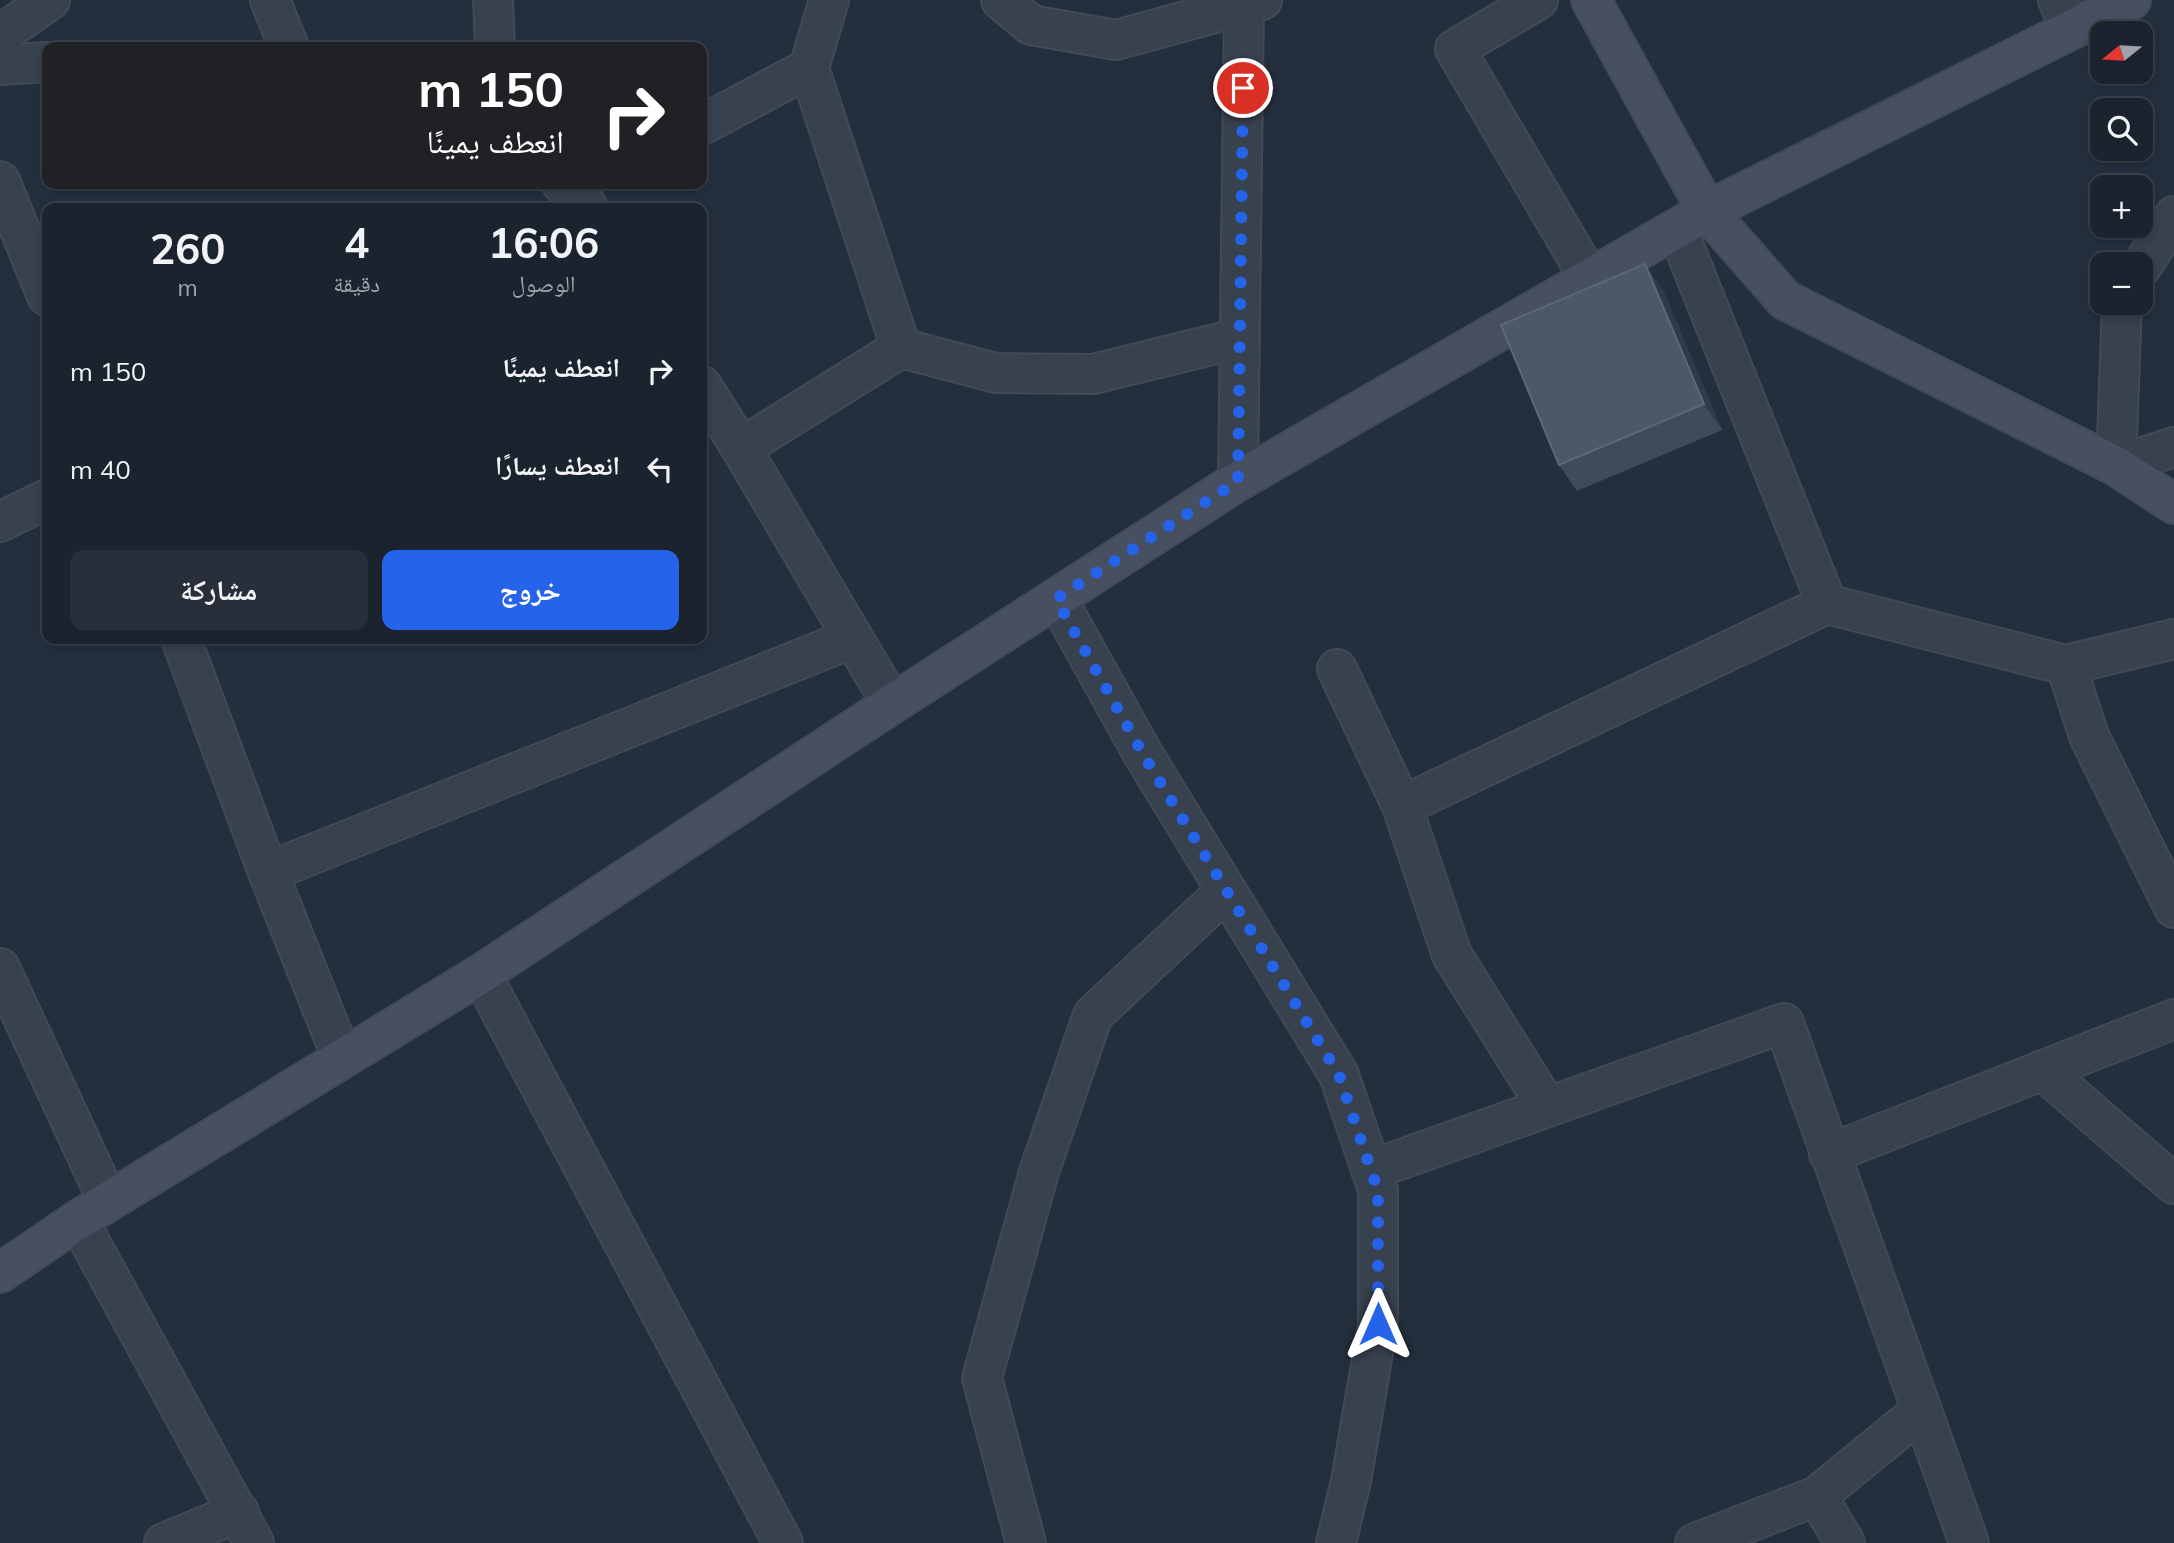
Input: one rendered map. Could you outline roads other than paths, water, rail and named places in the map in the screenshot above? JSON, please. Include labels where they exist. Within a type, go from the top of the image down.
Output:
[{"type":"street","points":[[0,35],[50,0]]},
{"type":"street","points":[[270,0],[287,42]]},
{"type":"street","points":[[492,0],[495,42]]},
{"type":"street","points":[[829,0],[808,68],[901,348]]},
{"type":"street","points":[[1001,0],[1031,26],[1116,40],[1253,2],[1240,338],[1238,481]]},
{"type":"street","points":[[1538,0],[1455,48],[1590,279]]},
{"type":"street","points":[[1591,0],[1692,220],[1827,604]]},
{"type":"street","points":[[0,1273],[93,1210],[481,974],[1238,481],[1692,220],[2064,15],[2131,0]]},
{"type":"street","points":[[0,65],[42,62]]},
{"type":"street","points":[[707,122],[808,68]]},
{"type":"street","points":[[0,181],[42,284]]},
{"type":"street","points":[[2151,252],[2174,216]]},
{"type":"street","points":[[1692,220],[1785,300],[2116,466],[2174,504]]},
{"type":"street","points":[[2116,466],[2122,315]]},
{"type":"street","points":[[741,448],[901,348],[996,373],[1093,374],[1240,338]]},
{"type":"street","points":[[707,394],[892,704]]},
{"type":"street","points":[[2116,466],[2174,447]]},
{"type":"street","points":[[0,522],[42,501]]},
{"type":"street","points":[[1056,599],[1143,754],[1339,1075],[1378,1191],[1378,1324],[1351,1480],[1336,1543]]},
{"type":"street","points":[[1402,806],[1827,604],[2066,665],[2174,639]]},
{"type":"street","points":[[268,872],[853,638]]},
{"type":"street","points":[[183,644],[268,872],[342,1058]]},
{"type":"street","points":[[2066,665],[2089,736],[2174,908]]},
{"type":"street","points":[[1337,669],[1402,806],[1452,956],[1547,1107]]},
{"type":"street","points":[[1026,1543],[982,1378],[1039,1172],[1093,1015],[1226,891]]},
{"type":"street","points":[[0,968],[93,1210],[246,1528],[164,1543]]},
{"type":"street","points":[[481,974],[783,1543]]},
{"type":"street","points":[[1829,1154],[2174,1019]]},
{"type":"street","points":[[1371,1170],[1784,1023],[1969,1543]]},
{"type":"street","points":[[2042,1070],[2174,1184]]},
{"type":"street","points":[[1695,1543],[1816,1496],[1921,1411]]},
{"type":"street","points":[[1816,1496],[1845,1543]]}]
